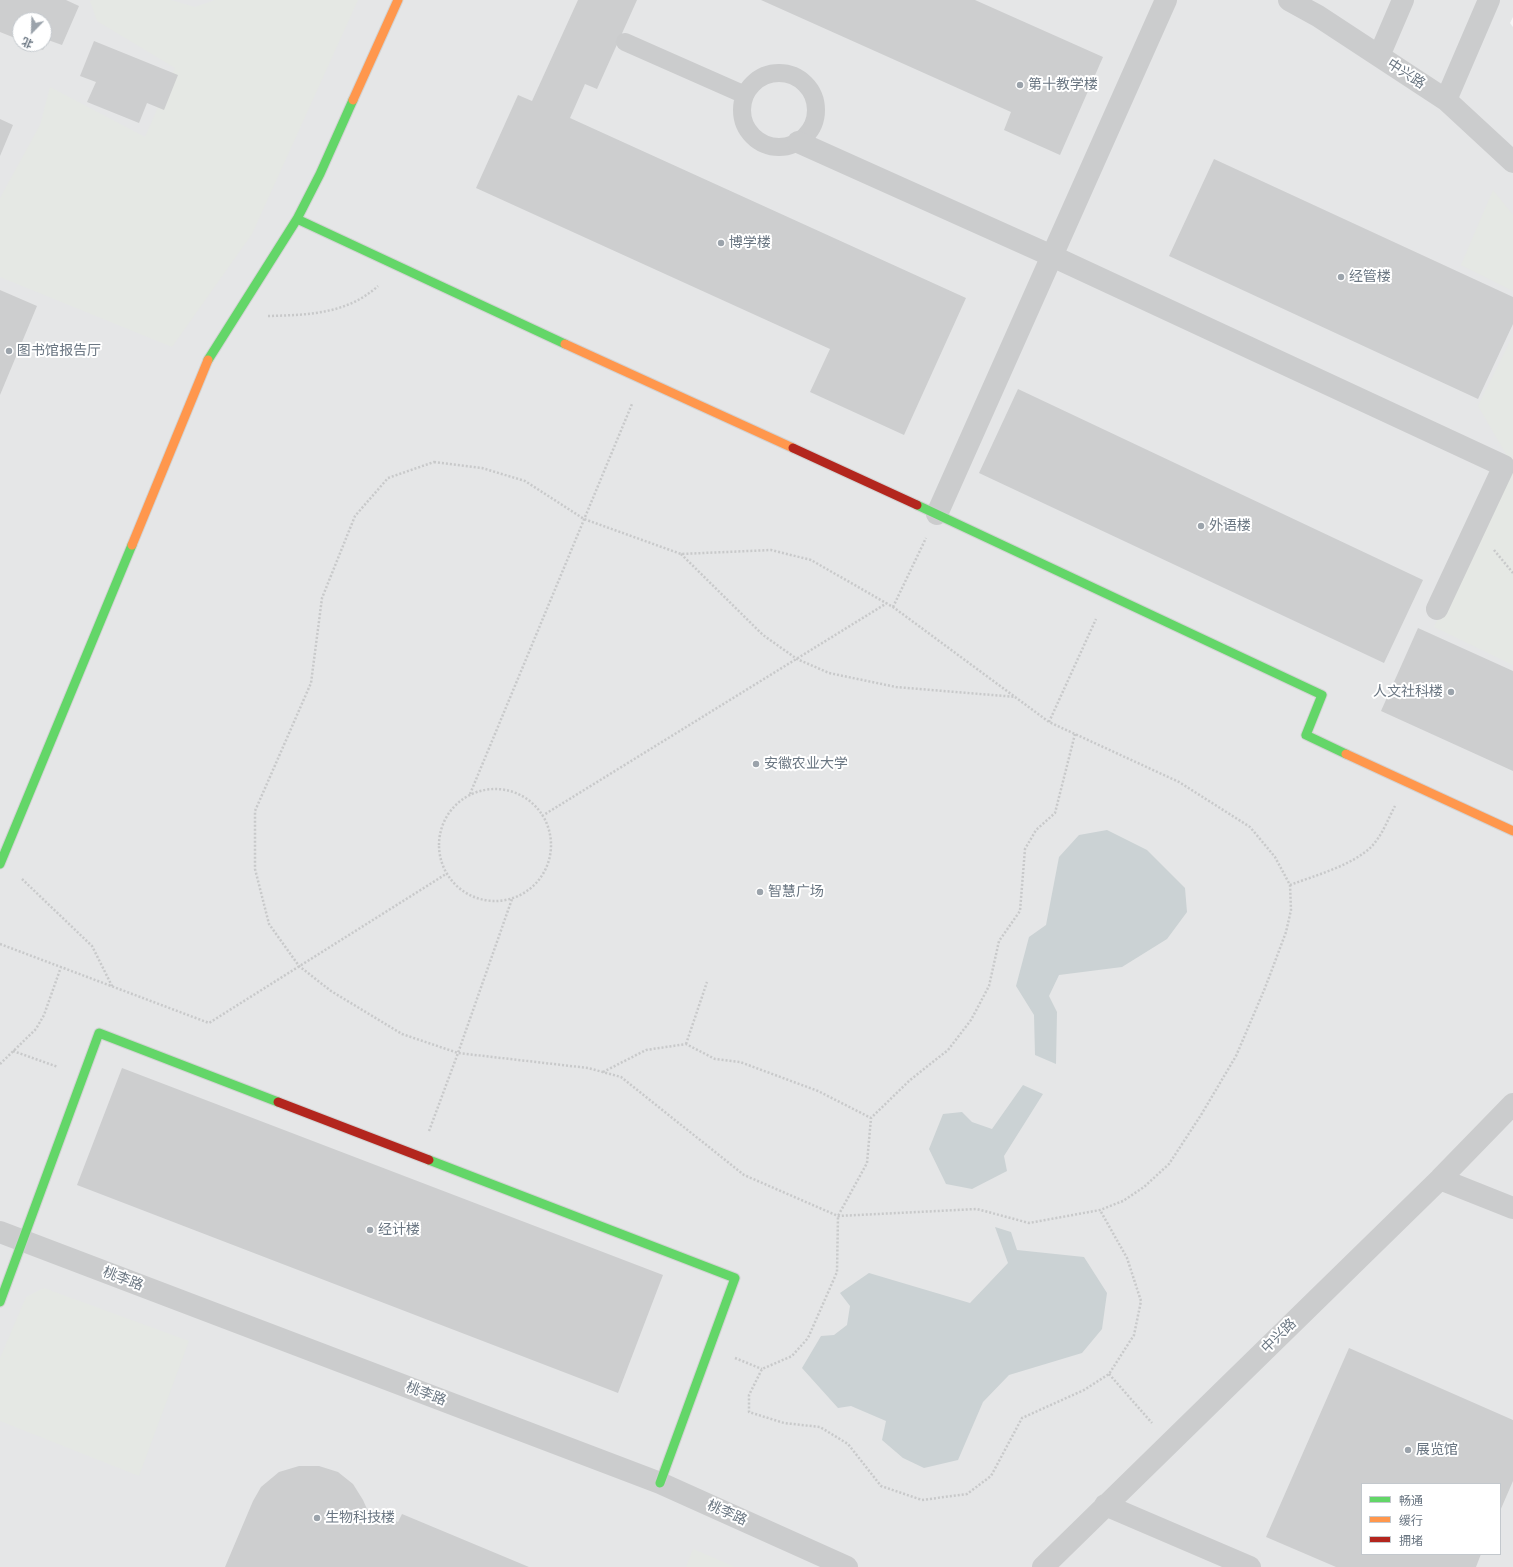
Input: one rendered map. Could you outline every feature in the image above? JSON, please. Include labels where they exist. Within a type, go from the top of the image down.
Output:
[{"type":"street","points":[[1,862],[206,364],[297,219],[320,174],[398,0]]},
{"type":"street","points":[[937,514],[1166,0]]},
{"type":"street","name":"中兴路","points":[[1289,0],[1318,16],[1446,100],[1513,162]]},
{"type":"street","points":[[1379,56],[1403,0]]},
{"type":"street","points":[[1446,100],[1489,0]]},
{"type":"street","points":[[798,142],[1052,256],[1504,466],[1438,609]]},
{"type":"street","points":[[297,219],[642,380],[937,514],[1322,695],[1306,735],[1513,831]]},
{"type":"street","points":[[0,1302],[100,1032],[735,1278],[660,1483]]},
{"type":"street","name":"中兴路","points":[[1043,1567],[1440,1179],[1513,1104]]},
{"type":"street","points":[[1440,1179],[1513,1208]]},
{"type":"street","name":"桃李路","points":[[0,1232],[660,1483],[847,1567]]},
{"type":"street","points":[[1106,1506],[1250,1567]]},
{"type":"lane","points":[[625,42],[745,95]]},
{"type":"lane","points":[[778,72],[790,74],[801,80],[810,88],[815,99],[816,112],[814,123],[808,134],[798,142],[787,146],[775,147],[763,144],[753,137],[745,126],[741,114],[742,102],[745,95],[755,81],[765,75],[778,72]]},
{"type":"path","points":[[236,316],[308,315],[342,308],[368,295],[399,266]]},
{"type":"path","points":[[470,794],[642,380]]},
{"type":"path","points":[[434,462],[482,468],[525,481],[584,519],[681,554],[771,550],[811,560],[893,607],[1049,722],[1179,782],[1250,827],[1275,857],[1290,885],[1291,910],[1286,932],[1265,988],[1236,1056],[1201,1115],[1169,1164],[1144,1187],[1123,1201],[1100,1210],[1029,1224],[977,1208],[838,1216],[744,1174],[621,1077],[588,1068],[458,1053],[402,1034],[331,991],[299,966],[269,924],[255,869],[255,811],[311,683],[322,598],[355,516],[388,478],[434,462]]},
{"type":"path","points":[[893,607],[937,514]]},
{"type":"path","points":[[681,554],[763,634],[797,659],[829,673],[896,687],[1016,697]]},
{"type":"path","points":[[1049,722],[1107,594]]},
{"type":"path","points":[[542,816],[887,604]]},
{"type":"path","points":[[1075,734],[1055,813],[1036,830],[1025,849],[1020,911],[999,941],[989,986],[971,1020],[948,1050],[910,1080],[871,1118],[866,1163],[838,1216],[837,1272],[808,1338],[792,1356],[762,1369],[749,1395],[749,1412],[784,1423],[820,1427],[848,1444],[880,1486],[922,1500],[967,1494],[991,1476],[1022,1418],[1084,1390],[1109,1374],[1134,1335],[1141,1301],[1127,1258],[1100,1210]]},
{"type":"path","points":[[1290,885],[1350,862],[1372,846],[1385,826],[1406,782]]},
{"type":"path","points":[[488,789],[506,790],[524,796],[538,808],[542,816],[547,825],[551,842],[549,861],[541,877],[528,890],[512,899],[493,901],[475,897],[458,888],[446,874],[440,856],[438,838],[444,820],[455,805],[470,794],[488,789]]},
{"type":"path","points":[[1,862],[92,946],[113,986]]},
{"type":"path","points":[[0,944],[209,1023],[446,874]]},
{"type":"path","points":[[419,1156],[458,1053],[512,899]]},
{"type":"path","points":[[0,1064],[36,1029],[44,1015],[61,966]]},
{"type":"path","points":[[686,1044],[707,982]]},
{"type":"path","points":[[603,1072],[646,1050],[686,1044],[715,1059],[740,1062],[818,1091],[871,1118]]},
{"type":"path","points":[[13,1051],[83,1076]]},
{"type":"path","points":[[1109,1374],[1170,1443]]},
{"type":"shaded area","name":"安徽农业大学","points":[[0,0],[1513,0],[1513,17],[1510,23],[1513,27],[1513,1567],[0,1567]]},
{"type":"shaded area","points":[[171,0],[195,7],[215,0],[358,0],[252,234],[172,347],[0,277],[0,198],[40,125],[50,87],[145,137],[175,68],[97,21],[90,1]]},
{"type":"shaded area","points":[[1493,190],[1513,215],[1513,291],[1461,265]]},
{"type":"shaded area","points":[[1513,335],[1513,665],[1434,627],[1510,461],[1478,406]]},
{"type":"shaded area","points":[[1107,830],[1147,850],[1185,888],[1187,912],[1167,939],[1122,967],[1059,975],[1049,996],[1057,1012],[1056,1064],[1035,1055],[1034,1015],[1016,986],[1029,937],[1046,925],[1059,857],[1079,835]]},
{"type":"shaded area","points":[[1023,1085],[1043,1094],[1004,1156],[1007,1171],[972,1189],[946,1184],[929,1149],[943,1114],[962,1112],[972,1122],[992,1129]]},
{"type":"shaded area","points":[[995,1227],[1011,1232],[1017,1250],[1084,1257],[1107,1293],[1102,1329],[1082,1353],[1009,1375],[983,1402],[958,1460],[924,1468],[903,1458],[882,1440],[886,1421],[851,1406],[838,1408],[802,1368],[821,1336],[834,1335],[847,1325],[850,1306],[840,1293],[869,1273],[970,1303],[1008,1263]]},
{"type":"shaded area","points":[[44,1288],[189,1341],[139,1476],[0,1421],[0,1358],[26,1297]]},
{"type":"shaded area","points":[[693,1549],[735,1567],[686,1567]]},
{"type":"building","points":[[0,0],[66,0],[79,6],[62,45],[52,41],[52,12],[12,12],[12,37],[0,32]]},
{"type":"building","name":"博学楼","points":[[578,0],[637,0],[597,89],[585,84],[570,118],[966,298],[904,435],[810,392],[830,349],[476,188],[518,95],[532,101]]},
{"type":"building","name":"第十教学楼","points":[[761,0],[975,0],[1103,57],[1060,155],[1004,130],[1011,112]]},
{"type":"building","points":[[94,41],[178,75],[164,110],[147,103],[139,123],[87,102],[96,82],[80,76]]},
{"type":"building","points":[[0,119],[13,125],[0,156]]},
{"type":"building","name":"经管楼","points":[[1214,159],[1513,297],[1513,324],[1478,399],[1169,256]]},
{"type":"building","name":"图书馆报告厅","points":[[0,290],[37,306],[0,395]]},
{"type":"building","name":"外语楼","points":[[1018,389],[1423,580],[1384,663],[979,473]]},
{"type":"building","name":"人文社科楼","points":[[1418,628],[1513,671],[1513,771],[1381,711]]},
{"type":"building","name":"经计楼","points":[[122,1068],[663,1275],[618,1393],[77,1185]]},
{"type":"building","name":"展览馆","points":[[1349,1348],[1513,1420],[1513,1481],[1501,1509],[1501,1483],[1361,1483],[1361,1555],[1481,1555],[1476,1567],[1336,1567],[1266,1537]]},
{"type":"building","name":"生物科技楼","points":[[299,1466],[319,1466],[338,1472],[353,1484],[367,1509],[398,1522],[402,1514],[529,1567],[225,1567],[253,1501],[261,1487],[279,1472]]},
{"type":"traffic: fast","points":[[208,360],[297,219],[320,174],[353,100]]},
{"type":"traffic: fast","points":[[297,219],[565,344]]},
{"type":"traffic: fast","points":[[917,505],[1322,695],[1306,735],[1346,754]]},
{"type":"traffic: fast","points":[[0,864],[132,545]]},
{"type":"traffic: fast","points":[[0,1302],[99,1033],[278,1102]]},
{"type":"traffic: fast","points":[[429,1160],[735,1278],[660,1483]]},
{"type":"traffic: slow","points":[[353,100],[398,0]]},
{"type":"traffic: slow","points":[[565,344],[793,448]]},
{"type":"traffic: slow","points":[[132,545],[208,360]]},
{"type":"traffic: slow","points":[[1346,754],[1513,831]]},
{"type":"traffic: jam","points":[[793,448],[917,505]]},
{"type":"traffic: jam","points":[[278,1102],[429,1160]]},
{"type":"place","name":"第十教学楼","points":[[1020,85]]},
{"type":"place","name":"博学楼","points":[[721,243]]},
{"type":"place","name":"经管楼","points":[[1341,277]]},
{"type":"place","name":"图书馆报告厅","points":[[9,351]]},
{"type":"place","name":"外语楼","points":[[1201,526]]},
{"type":"place","name":"人文社科楼","points":[[1451,692]]},
{"type":"place","name":"安徽农业大学","points":[[756,764]]},
{"type":"place","name":"智慧广场","points":[[760,892]]},
{"type":"place","name":"经计楼","points":[[370,1230]]},
{"type":"place","name":"展览馆","points":[[1408,1450]]},
{"type":"place","name":"生物科技楼","points":[[317,1518]]}]
